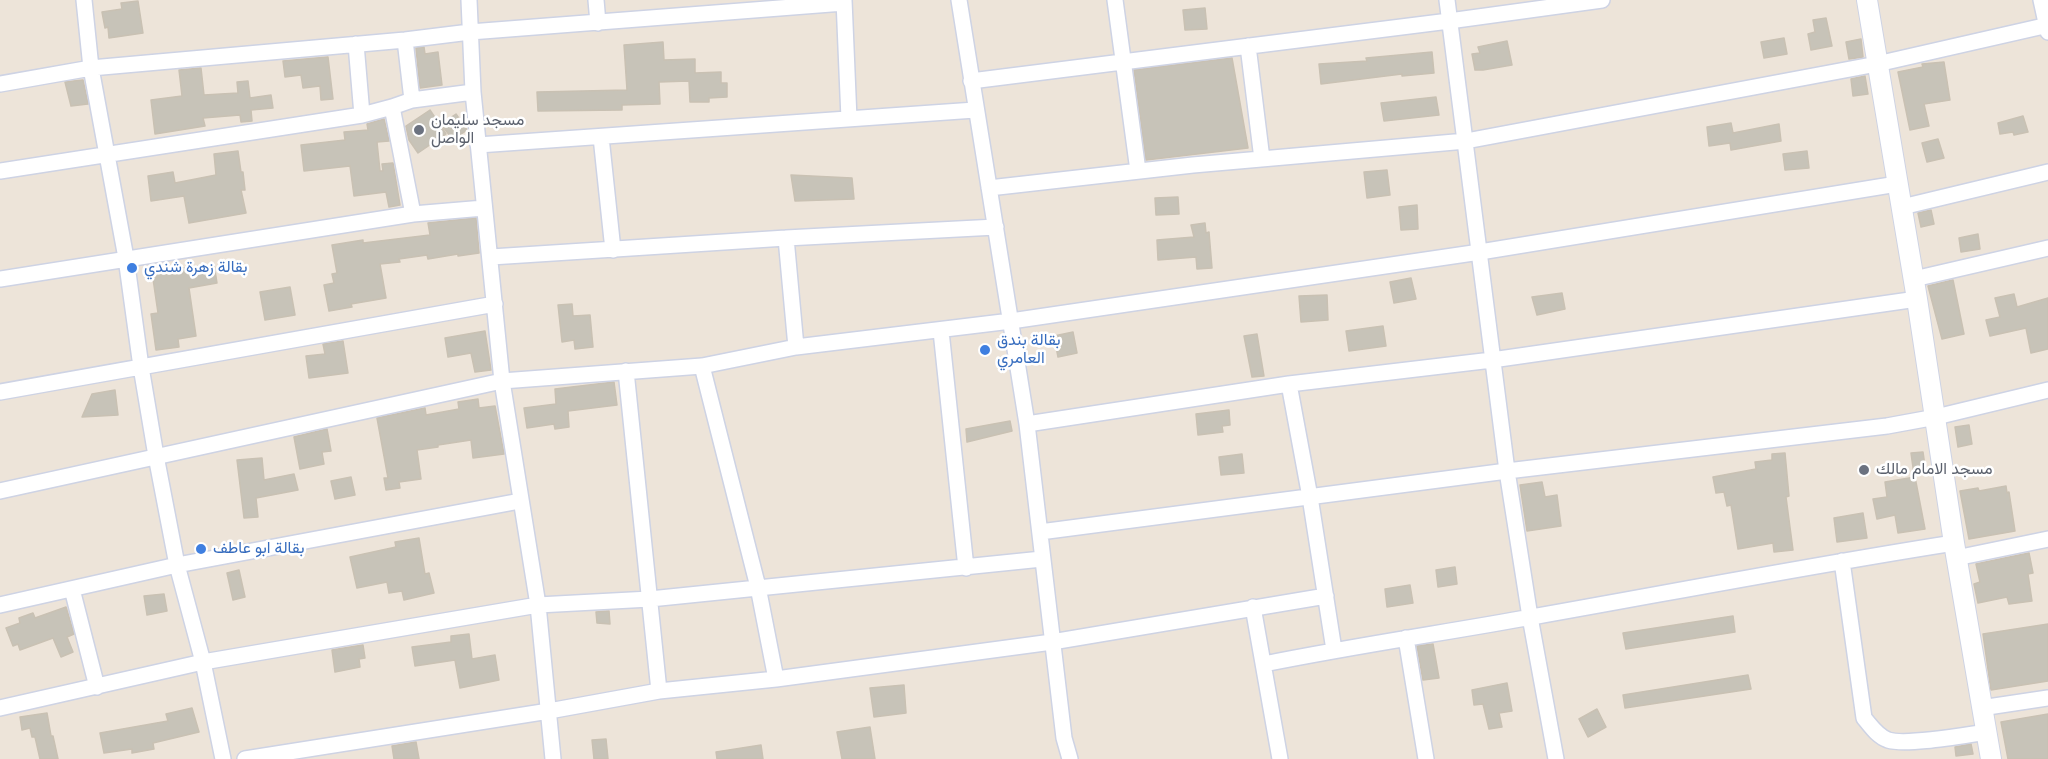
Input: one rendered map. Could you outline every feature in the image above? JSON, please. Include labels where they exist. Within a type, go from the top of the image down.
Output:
[{"type":"street","points":[[84,0],[91,68],[126,258],[156,456],[177,565],[203,662],[223,759]]},
{"type":"street","points":[[469,0],[473,92],[502,381],[538,605],[553,759]]},
{"type":"street","points":[[596,0],[598,23]]},
{"type":"street","points":[[959,0],[1027,424],[1064,738],[1070,759]]},
{"type":"street","points":[[1115,0],[1138,171]]},
{"type":"street","points":[[1447,0],[1507,471],[1530,617],[1556,759]]},
{"type":"street","points":[[971,81],[1602,0]]},
{"type":"street","points":[[1867,0],[1990,759]]},
{"type":"street","points":[[989,189],[1138,171],[1466,141],[1877,64],[2048,27],[2041,0]]},
{"type":"street","points":[[0,84],[91,68],[470,32],[844,2],[849,119]]},
{"type":"street","points":[[405,39],[412,99]]},
{"type":"street","points":[[356,44],[362,115]]},
{"type":"street","points":[[1248,46],[1262,159]]},
{"type":"street","points":[[0,171],[362,115],[412,99],[473,92]]},
{"type":"street","points":[[392,107],[413,214]]},
{"type":"street","points":[[478,145],[975,110]]},
{"type":"street","points":[[601,137],[613,250]]},
{"type":"street","points":[[1902,207],[2048,172]]},
{"type":"street","points":[[0,491],[502,381],[702,366],[796,347],[941,331],[1480,252],[1897,184]]},
{"type":"street","points":[[0,279],[413,214],[484,208]]},
{"type":"street","points":[[491,257],[786,237],[996,227]]},
{"type":"street","points":[[786,237],[796,347]]},
{"type":"street","points":[[1914,279],[2048,248]]},
{"type":"street","points":[[1027,424],[1289,384],[1492,360],[1917,299]]},
{"type":"street","points":[[0,392],[495,304]]},
{"type":"street","points":[[941,331],[966,568]]},
{"type":"street","points":[[702,366],[758,587],[776,679]]},
{"type":"street","points":[[626,371],[659,691]]},
{"type":"street","points":[[1289,384],[1310,497],[1334,650]]},
{"type":"street","points":[[1040,532],[1507,471],[1887,426],[1936,417],[2048,390]]},
{"type":"street","points":[[0,604],[177,565],[520,501]]},
{"type":"street","points":[[1264,664],[1842,561],[1955,551],[2048,539]]},
{"type":"street","points":[[0,708],[203,662],[538,605],[650,599],[1042,559]]},
{"type":"street","points":[[1842,561],[1864,718],[1876,732],[1889,740],[1941,739],[1987,732]]},
{"type":"street","points":[[72,589],[97,687]]},
{"type":"street","points":[[245,759],[549,711],[659,691],[776,679],[1052,642],[1326,596]]},
{"type":"street","points":[[1253,607],[1280,759]]},
{"type":"street","points":[[1406,638],[1426,759]]},
{"type":"street","points":[[1981,708],[2048,698]]},
{"type":"building","points":[[138,1],[143,33],[109,38],[108,27],[105,28],[102,12],[122,9],[121,3]]},
{"type":"building","points":[[1205,8],[1207,29],[1185,30],[1183,10]]},
{"type":"building","points":[[1826,18],[1832,46],[1811,50],[1808,34],[1815,32],[1813,20]]},
{"type":"building","points":[[1784,38],[1787,54],[1764,58],[1761,42]]},
{"type":"building","points":[[1861,39],[1863,57],[1849,59],[1846,42]]},
{"type":"building","points":[[1507,41],[1512,65],[1475,70],[1472,54],[1480,53],[1478,47]]},
{"type":"building","points":[[663,42],[664,60],[695,59],[695,73],[721,72],[721,83],[727,83],[727,97],[709,98],[709,102],[690,102],[689,81],[659,82],[660,104],[622,105],[622,110],[538,111],[537,92],[627,90],[624,45]]},
{"type":"building","points":[[424,47],[425,54],[438,52],[442,85],[420,88],[416,48]]},
{"type":"building","points":[[1432,52],[1434,73],[1402,76],[1402,74],[1321,84],[1319,64],[1367,61],[1366,58]]},
{"type":"building","points":[[328,57],[333,99],[321,100],[320,86],[303,88],[301,75],[285,77],[283,61]]},
{"type":"building","points":[[1232,58],[1248,148],[1146,160],[1134,70]]},
{"type":"building","points":[[1944,62],[1950,100],[1924,104],[1929,126],[1910,130],[1898,72],[1923,67],[1922,64]]},
{"type":"building","points":[[201,68],[204,95],[238,93],[237,82],[248,81],[250,98],[271,95],[273,108],[251,110],[252,121],[241,122],[240,115],[203,118],[205,126],[155,134],[151,100],[182,96],[179,70]]},
{"type":"building","points":[[1865,76],[1868,94],[1853,96],[1851,79]]},
{"type":"building","points":[[83,80],[88,104],[71,106],[65,82]]},
{"type":"building","points":[[1436,97],[1439,115],[1384,121],[1381,103]]},
{"type":"building","points":[[430,110],[446,134],[418,153],[409,140],[406,126]]},
{"type":"building","points":[[456,114],[467,130],[453,140],[441,124]]},
{"type":"building","points":[[2023,116],[2028,132],[2014,135],[2013,132],[2000,134],[1998,123]]},
{"type":"building","points":[[384,119],[389,141],[377,142],[380,171],[383,171],[382,164],[393,163],[400,205],[389,207],[386,192],[354,196],[350,166],[304,171],[301,145],[345,140],[344,132],[368,130],[367,124]]},
{"type":"building","points":[[1731,123],[1733,133],[1779,124],[1781,141],[1731,150],[1730,143],[1709,146],[1707,127]]},
{"type":"building","points":[[1938,139],[1944,158],[1927,162],[1922,143]]},
{"type":"building","points":[[238,151],[241,172],[243,172],[245,190],[241,190],[246,213],[189,223],[184,196],[151,201],[148,176],[173,172],[175,183],[216,175],[214,154]]},
{"type":"building","points":[[1807,151],[1809,168],[1785,170],[1783,154]]},
{"type":"building","points":[[1387,170],[1390,195],[1367,198],[1364,172]]},
{"type":"building","points":[[791,175],[852,178],[854,199],[795,201]]},
{"type":"building","points":[[1178,197],[1179,214],[1156,215],[1155,198]]},
{"type":"building","points":[[1417,205],[1418,229],[1401,230],[1399,207]]},
{"type":"building","points":[[1931,210],[1934,224],[1921,227],[1918,213]]},
{"type":"building","points":[[476,218],[479,253],[428,259],[427,255],[380,264],[386,298],[351,304],[352,307],[329,311],[324,285],[334,283],[332,274],[337,273],[332,245],[363,240],[363,243],[430,235],[428,223]]},
{"type":"building","points":[[1205,223],[1206,233],[1209,232],[1212,268],[1197,269],[1196,257],[1158,260],[1157,240],[1194,237],[1191,225]]},
{"type":"building","points":[[1978,234],[1980,249],[1961,252],[1959,238]]},
{"type":"building","points":[[214,264],[217,283],[189,288],[196,336],[178,339],[179,347],[156,350],[151,314],[158,313],[152,272]]},
{"type":"building","points":[[1411,278],[1416,299],[1394,303],[1390,282]]},
{"type":"building","points":[[1953,280],[1964,334],[1942,339],[1928,286]]},
{"type":"building","points":[[290,287],[295,315],[265,320],[260,292]]},
{"type":"building","points":[[1562,293],[1565,309],[1537,315],[1532,297]]},
{"type":"building","points":[[2014,294],[2017,307],[2048,298],[2048,349],[2031,353],[2026,328],[1990,336],[1986,320],[2000,317],[1995,298]]},
{"type":"building","points":[[1327,295],[1328,320],[1301,322],[1299,296]]},
{"type":"building","points":[[572,304],[573,316],[590,315],[593,347],[575,349],[574,340],[562,342],[558,305]]},
{"type":"building","points":[[1383,326],[1386,346],[1349,351],[1346,331]]},
{"type":"building","points":[[485,331],[491,370],[475,372],[471,353],[448,357],[445,338]]},
{"type":"building","points":[[1073,332],[1077,353],[1058,357],[1054,336]]},
{"type":"building","points":[[1257,334],[1264,376],[1252,377],[1244,336]]},
{"type":"building","points":[[343,341],[348,373],[309,378],[306,356],[325,354],[323,344]]},
{"type":"building","points":[[614,382],[617,405],[568,411],[569,427],[555,429],[554,424],[527,428],[524,408],[556,404],[555,389]]},
{"type":"building","points":[[115,390],[118,415],[82,417],[92,394]]},
{"type":"building","points":[[478,399],[479,408],[495,406],[504,454],[473,458],[471,440],[417,450],[421,479],[399,482],[400,488],[386,490],[384,478],[388,478],[377,418],[425,408],[426,415],[459,409],[458,402]]},
{"type":"building","points":[[1229,410],[1230,425],[1222,426],[1223,432],[1198,435],[1196,414]]},
{"type":"building","points":[[1010,421],[1012,431],[967,442],[966,429]]},
{"type":"building","points":[[1969,425],[1972,444],[1958,447],[1955,427]]},
{"type":"building","points":[[327,429],[331,451],[322,452],[324,464],[300,469],[294,437]]},
{"type":"building","points":[[1923,452],[1926,473],[1914,475],[1911,453]]},
{"type":"building","points":[[1785,453],[1789,496],[1786,497],[1793,550],[1774,552],[1773,543],[1738,549],[1731,505],[1727,506],[1724,492],[1716,493],[1713,477],[1756,469],[1755,462],[1772,460],[1772,454]]},
{"type":"building","points":[[1242,454],[1244,473],[1221,475],[1219,457]]},
{"type":"building","points":[[262,458],[264,480],[294,474],[298,490],[256,498],[258,517],[244,518],[237,460]]},
{"type":"building","points":[[351,477],[355,495],[335,499],[331,481]]},
{"type":"building","points":[[1915,477],[1925,529],[1898,533],[1895,515],[1877,519],[1873,499],[1887,497],[1885,482]]},
{"type":"building","points":[[1542,482],[1545,497],[1557,495],[1561,526],[1527,531],[1520,485]]},
{"type":"building","points":[[2006,486],[2015,531],[1969,539],[1960,491],[1978,488],[1979,491]]},
{"type":"building","points":[[1863,513],[1867,538],[1837,542],[1834,518]]},
{"type":"building","points":[[419,538],[425,574],[429,573],[434,593],[404,600],[402,591],[389,593],[387,582],[357,588],[350,557],[396,547],[395,542]]},
{"type":"building","points":[[2029,553],[2033,573],[2028,574],[2032,601],[2009,604],[2007,597],[1978,603],[1974,584],[1980,582],[1976,564]]},
{"type":"building","points":[[1455,567],[1457,584],[1438,587],[1436,570]]},
{"type":"building","points":[[239,570],[245,597],[233,600],[227,573]]},
{"type":"building","points":[[1410,585],[1413,603],[1387,607],[1385,589]]},
{"type":"building","points":[[164,594],[167,611],[147,615],[144,596]]},
{"type":"building","points":[[66,607],[74,634],[67,637],[73,652],[61,657],[53,638],[20,650],[18,644],[13,646],[6,628],[20,623],[19,618],[33,613],[35,618]]},
{"type":"building","points":[[609,611],[610,624],[597,623],[596,612]]},
{"type":"building","points":[[1733,616],[1735,632],[1626,649],[1623,633]]},
{"type":"building","points":[[2048,624],[2048,681],[1991,690],[1983,634]]},
{"type":"building","points":[[469,634],[472,659],[495,655],[499,680],[460,688],[455,660],[415,666],[412,647],[451,642],[451,636]]},
{"type":"building","points":[[1433,644],[1439,678],[1423,680],[1417,646]]},
{"type":"building","points":[[363,645],[365,658],[359,659],[360,667],[335,672],[332,650]]},
{"type":"building","points":[[1748,675],[1751,689],[1625,708],[1623,695]]},
{"type":"building","points":[[1507,683],[1512,711],[1499,713],[1502,727],[1489,729],[1483,704],[1474,705],[1472,690]]},
{"type":"building","points":[[904,685],[906,713],[874,717],[870,688]]},
{"type":"building","points":[[192,708],[199,732],[153,743],[154,749],[132,753],[132,749],[104,753],[100,733],[168,721],[166,714]]},
{"type":"building","points":[[1597,709],[1606,727],[1588,737],[1579,719]]},
{"type":"building","points":[[47,713],[58,759],[40,759],[35,737],[32,737],[30,728],[22,730],[20,717]]},
{"type":"building","points":[[2048,714],[2048,759],[2008,759],[2001,722]]},
{"type":"building","points":[[870,727],[875,759],[842,759],[837,732]]},
{"type":"building","points":[[606,739],[608,759],[594,759],[592,740]]},
{"type":"building","points":[[416,742],[419,759],[394,759],[392,746]]},
{"type":"building","points":[[1971,744],[1973,754],[1956,756],[1955,747]]},
{"type":"building","points":[[761,745],[763,759],[717,759],[716,752]]},
{"type":"place","name":"مسجد سليمان الواصل","points":[[419,130]]},
{"type":"place","name":"بقالة زهرة شندي","points":[[132,268]]},
{"type":"place","name":"بقالة بندق العامري","points":[[985,350]]},
{"type":"place","name":"مسجد الامام مالك","points":[[1864,470]]},
{"type":"place","name":"بقالة ابو عاطف","points":[[201,549]]}]
